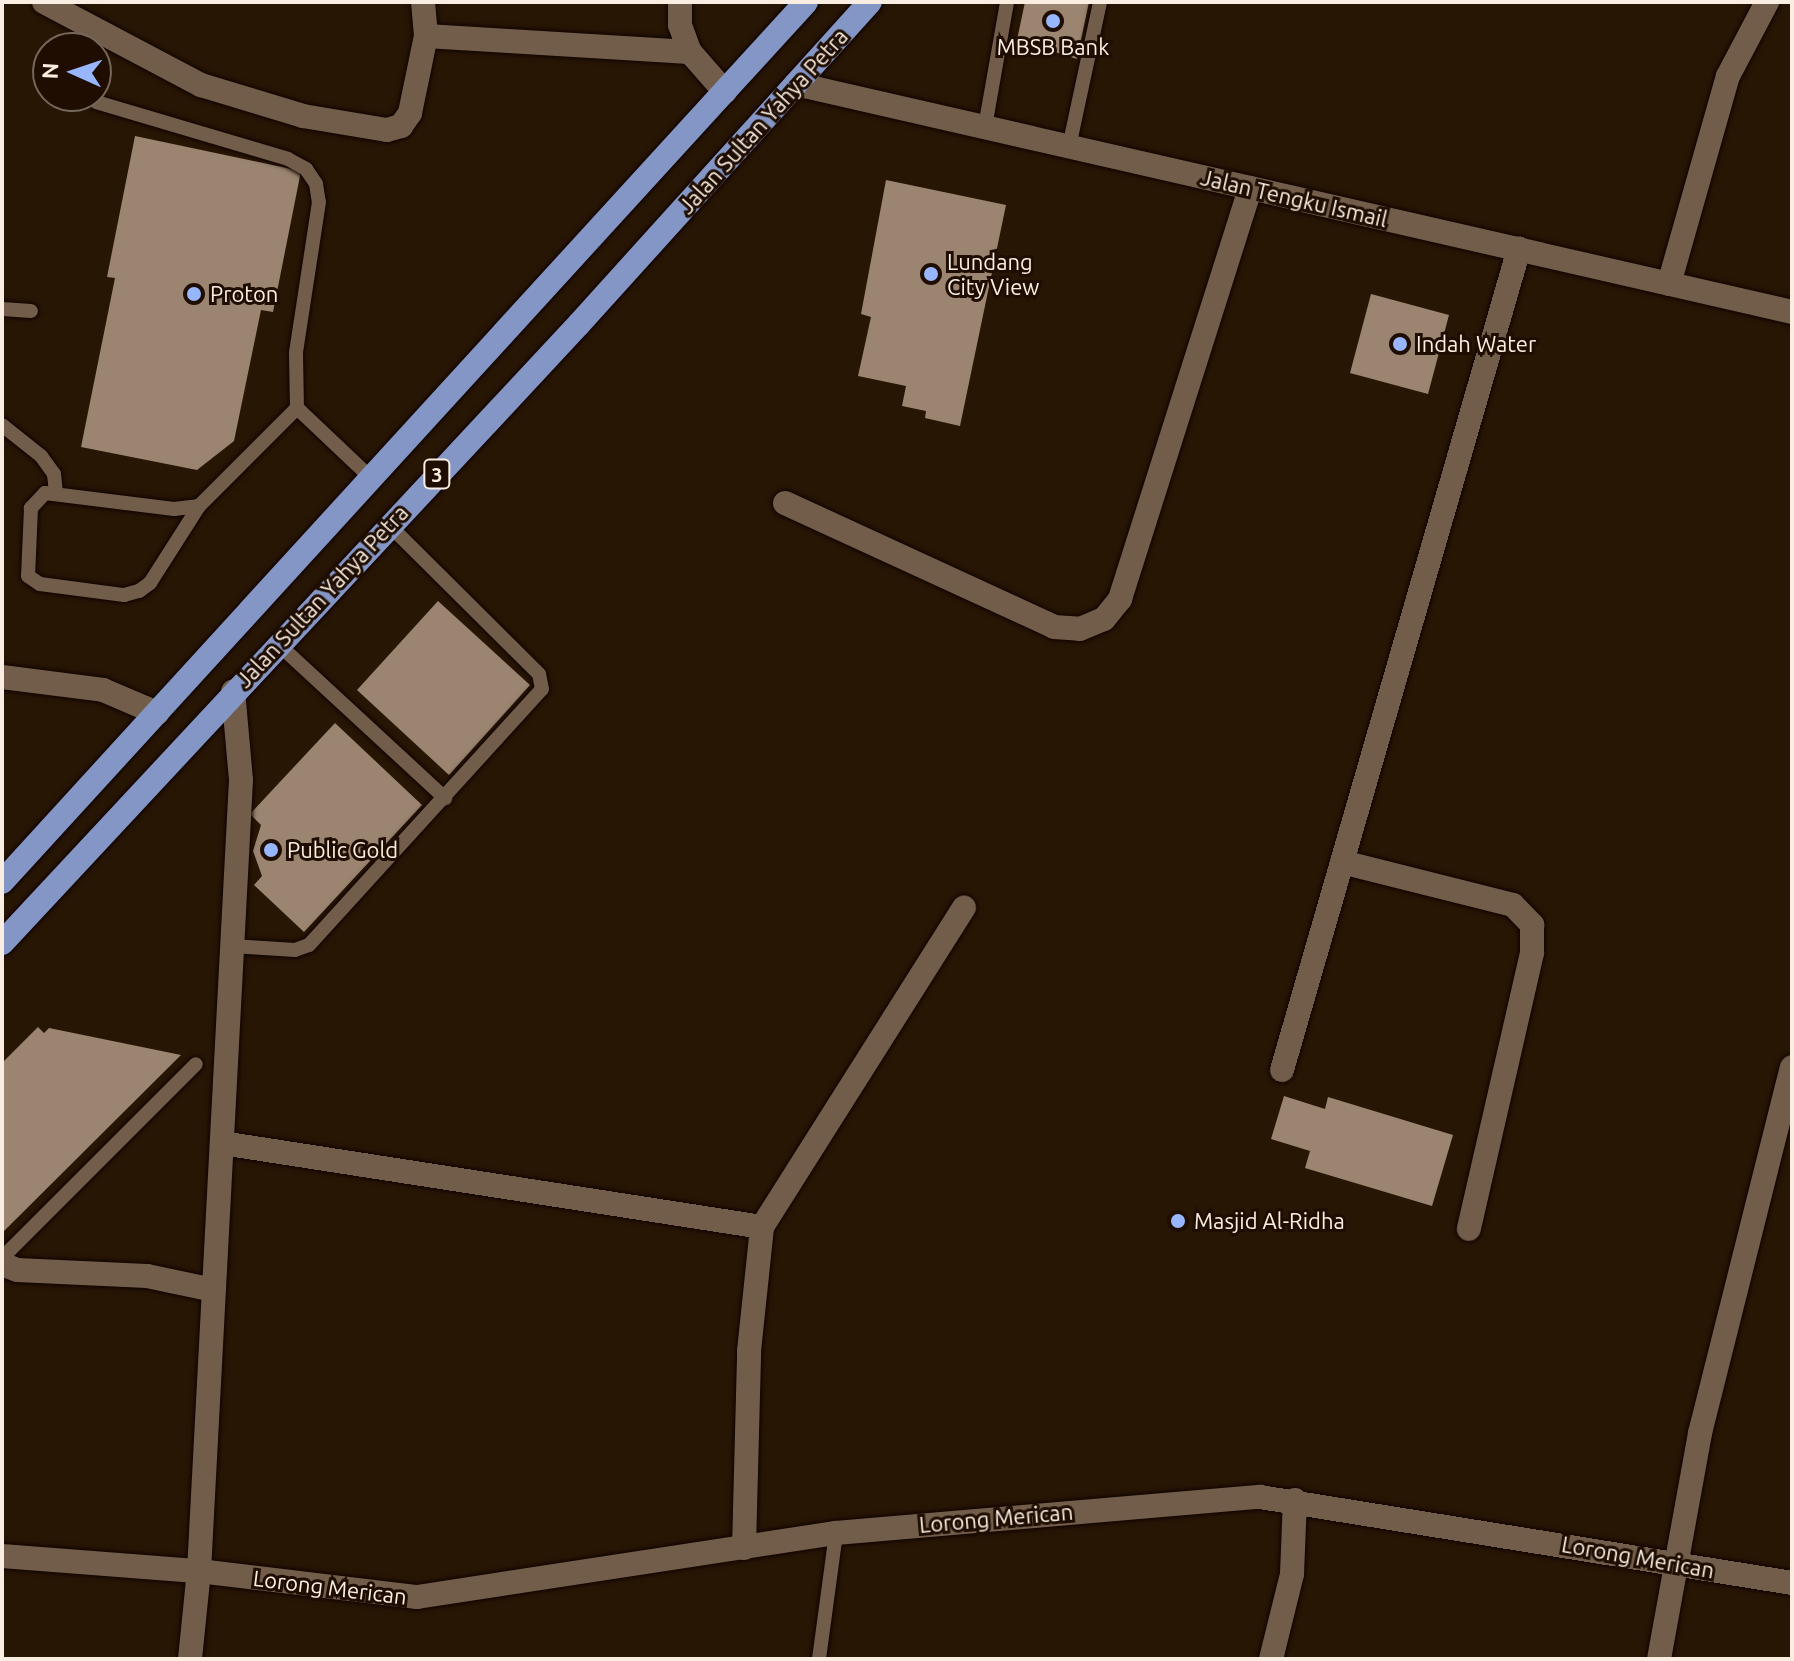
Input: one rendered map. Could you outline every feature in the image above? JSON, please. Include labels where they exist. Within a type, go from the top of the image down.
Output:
[{"type":"highway","name":"Jalan Sultan Yahya Petra","points":[[2,882],[806,2]]},
{"type":"highway","name":"Jalan Sultan Yahya Petra","points":[[2,943],[870,2]]},
{"type":"street","points":[[44,2],[201,85],[303,116],[387,130],[401,126],[410,113],[426,36],[423,2]]},
{"type":"street","points":[[680,2],[680,25],[690,52],[725,92]]},
{"type":"street","points":[[1669,284],[1728,76],[1767,2]]},
{"type":"street","points":[[426,36],[690,52]]},
{"type":"street","name":"Jalan Tengku Ismail","points":[[796,84],[1792,312]]},
{"type":"street","points":[[785,503],[1054,627],[1080,629],[1104,619],[1120,599],[1250,188]]},
{"type":"street","points":[[1282,1070],[1519,249]]},
{"type":"street","points":[[2,677],[103,690],[157,713]]},
{"type":"street","points":[[190,1659],[199,1571],[241,780],[233,691]]},
{"type":"street","points":[[1342,862],[1513,905],[1532,925],[1532,953],[1469,1229]]},
{"type":"street","points":[[744,1548],[749,1351],[762,1227],[964,907]]},
{"type":"street","points":[[1659,1659],[1700,1433],[1792,1067]]},
{"type":"street","points":[[222,1143],[762,1227]]},
{"type":"street","points":[[2,1261],[17,1270],[147,1276],[214,1290]]},
{"type":"street","name":"Lorong Merican","points":[[2,1556],[199,1571],[417,1597],[836,1533],[1229,1498],[1295,1500],[1792,1583]]},
{"type":"street","points":[[1271,1659],[1292,1574],[1295,1500]]},
{"type":"lane","points":[[985,127],[1007,2]]},
{"type":"lane","points":[[1069,147],[1100,2]]},
{"type":"lane","points":[[112,107],[288,159],[316,184],[319,202],[296,353],[297,408],[372,479]]},
{"type":"lane","points":[[2,309],[31,311]]},
{"type":"lane","points":[[199,506],[174,509],[45,493],[31,508],[28,576],[40,584],[124,595],[150,583],[199,506],[297,408]]},
{"type":"lane","points":[[2,425],[41,456],[54,474],[56,493]]},
{"type":"lane","points":[[232,946],[295,950],[309,945],[539,695],[542,679],[389,525]]},
{"type":"lane","points":[[277,643],[445,798]]},
{"type":"lane","points":[[2,1261],[196,1064]]},
{"type":"lane","points":[[819,1659],[836,1533]]},
{"type":"building","name":"MBSB Bank","points":[[1025,2],[1089,2],[1077,59],[1017,40]]},
{"type":"building","name":"Proton","points":[[135,136],[301,171],[273,312],[261,310],[234,441],[197,470],[81,447],[115,278],[107,277]]},
{"type":"building","name":"Lundang City View","points":[[886,180],[1006,205],[960,426],[925,418],[926,411],[902,406],[906,386],[858,376],[871,317],[861,314]]},
{"type":"building","name":"Indah Water","points":[[1371,294],[1449,315],[1428,394],[1350,373]]},
{"type":"building","points":[[438,601],[530,685],[449,775],[357,690]]},
{"type":"building","points":[[335,723],[422,805],[304,932],[254,885],[262,876],[253,851],[261,825],[250,814]]},
{"type":"building","points":[[38,1027],[44,1033],[49,1028],[181,1055],[2,1233],[2,1063]]},
{"type":"building","points":[[1284,1096],[1325,1109],[1328,1097],[1453,1135],[1432,1206],[1305,1168],[1310,1151],[1271,1139]]},
{"type":"place","name":"MBSB Bank","points":[[1053,21]]},
{"type":"place","name":"Lundang City View","points":[[931,274]]},
{"type":"place","name":"Proton","points":[[194,294]]},
{"type":"place","name":"Indah Water","points":[[1400,344]]},
{"type":"place","name":"Public Gold","points":[[271,850]]},
{"type":"place","name":"Masjid Al-Ridha","points":[[1178,1221]]}]
